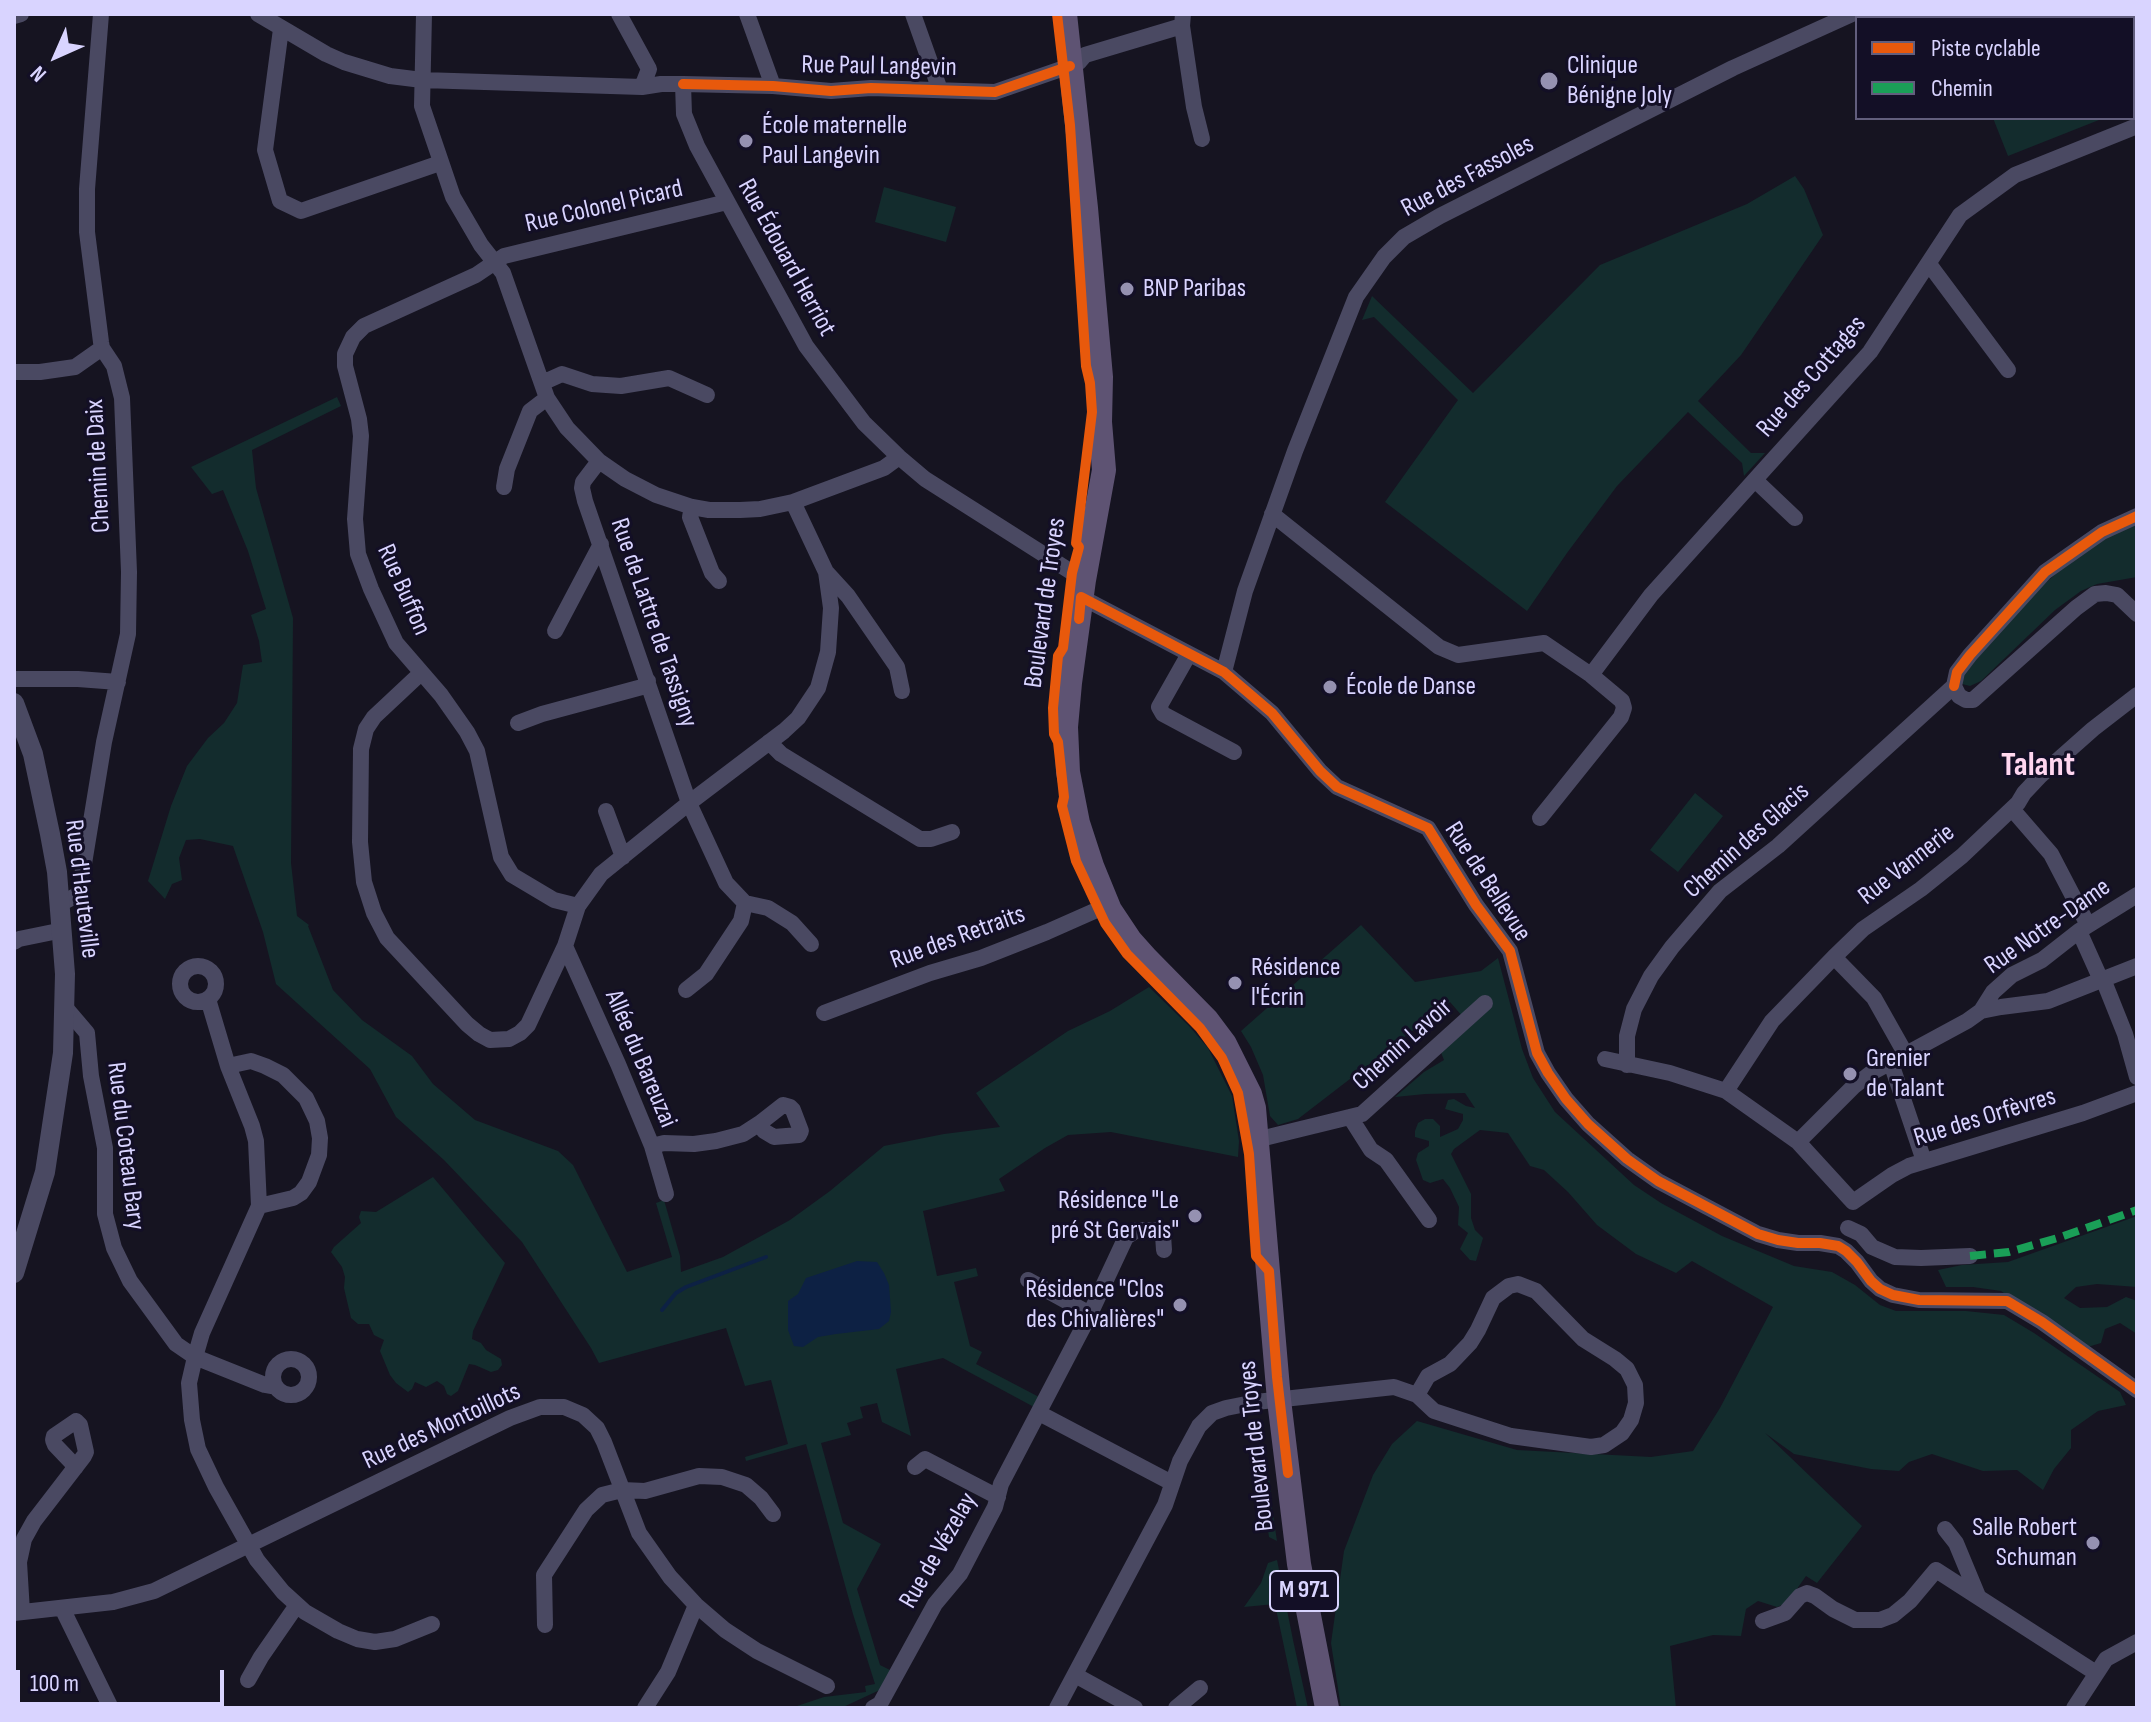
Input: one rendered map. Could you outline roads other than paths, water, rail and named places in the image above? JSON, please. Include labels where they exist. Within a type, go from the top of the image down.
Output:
[{"type":"main road","name":"Boulevard de Troyes","points":[[1065,14],[1086,208],[1099,362],[1104,470],[1083,589],[1066,727],[1068,772],[1078,823],[1108,905],[1130,940],[1207,1020],[1225,1044],[1254,1108],[1279,1400],[1299,1564],[1327,1708]]},
{"type":"street","points":[[14,16],[21,14]]},
{"type":"street","name":"Chemin de Daix","points":[[60,904],[79,894],[104,742],[128,634],[122,398],[114,366],[102,348],[87,232],[87,189],[101,14]]},
{"type":"street","points":[[258,14],[326,54],[390,76],[422,80],[642,87],[683,84]]},
{"type":"street","points":[[424,14],[422,106],[440,163],[462,215],[503,273],[544,390],[567,428],[599,461],[641,489],[692,507],[740,510],[793,502],[884,468],[899,457]]},
{"type":"street","points":[[619,14],[649,69],[642,87]]},
{"type":"street","points":[[747,14],[773,86]]},
{"type":"street","points":[[913,14],[940,90]]},
{"type":"street","name":"Rue des Fassoles","points":[[1224,672],[1245,591],[1295,451],[1356,297],[1384,257],[1404,237],[1440,216],[1733,68],[1852,14]]},
{"type":"street","points":[[1182,20],[1194,107],[1202,139]]},
{"type":"street","name":"Rue Paul Langevin","points":[[683,84],[831,91],[871,88],[995,92],[1070,66],[1085,55],[1182,20]]},
{"type":"street","points":[[281,29],[265,150],[280,201],[301,211],[440,163]]},
{"type":"street","name":"Rue Édouard Herriot","points":[[683,84],[684,114],[689,129],[727,202],[806,346],[864,423],[899,457],[938,487],[1083,589]]},
{"type":"street","name":"Rue des Cottages","points":[[1591,675],[1651,595],[1870,352],[1960,215],[2015,175],[2137,126]]},
{"type":"street","name":"Rue Colonel Picard","points":[[493,262],[504,256],[727,202]]},
{"type":"street","name":"Rue Buffon","points":[[493,262],[476,275],[364,326],[353,337],[345,354],[361,436],[355,519],[358,554],[396,643],[441,695],[477,751],[501,857],[512,875],[554,900],[578,906]]},
{"type":"street","points":[[1929,264],[2008,370]]},
{"type":"street","points":[[14,372],[75,367],[102,348]]},
{"type":"street","points":[[504,487],[507,469],[530,411],[544,390],[562,374],[592,384],[621,386],[669,378],[707,395]]},
{"type":"street","name":"Rue de Lattre de Tassigny","points":[[599,461],[582,488],[689,803],[726,883],[745,903]]},
{"type":"street","points":[[1755,480],[1795,518]]},
{"type":"street","points":[[793,502],[826,572],[848,596],[897,667],[902,691]]},
{"type":"street","points":[[692,507],[690,517],[712,573],[719,581]]},
{"type":"street","points":[[1272,514],[1439,647],[1458,655],[1544,643],[1622,701],[1624,708],[1621,717],[1540,818]]},
{"type":"street","name":"Chemin des Glacis","points":[[1627,1065],[1627,1036],[1634,1009],[1651,976],[1720,891],[1778,846],[1954,686],[1957,672],[1970,655],[2045,572],[2102,532],[2137,516]]},
{"type":"street","points":[[555,631],[601,544]]},
{"type":"street","points":[[421,673],[374,717],[366,729],[361,749],[360,842],[364,882],[374,913],[387,938],[479,1034],[490,1040],[509,1039],[528,1025],[565,946],[578,906],[601,874],[769,742],[798,718],[810,702],[824,672],[828,652],[831,620],[826,572]]},
{"type":"street","name":"Rue de Bellevue","points":[[1083,589],[1224,672],[1272,713],[1337,787],[1428,828],[1476,905],[1510,951],[1537,1053],[1548,1073],[1588,1124],[1627,1159],[1658,1181],[1758,1234],[1788,1242],[1838,1246]]},
{"type":"street","points":[[1954,686],[1959,696],[1973,700],[2095,594],[2117,595],[2137,614]]},
{"type":"street","points":[[1189,654],[1159,707],[1163,714],[1234,752]]},
{"type":"street","points":[[14,679],[118,682]]},
{"type":"street","points":[[518,723],[642,687],[648,681]]},
{"type":"street","name":"Rue Vannerie","points":[[1726,1091],[1772,1021],[1863,929],[1962,856],[2012,809],[2040,776],[2137,695]]},
{"type":"street","name":"Rue d'Hauteville","points":[[14,703],[33,754],[52,847],[63,930],[65,974],[63,1053],[45,1172],[14,1273]]},
{"type":"street","points":[[769,742],[781,754],[920,839],[952,832]]},
{"type":"street","points":[[2012,809],[2051,854],[2125,1034],[2137,1077]]},
{"type":"street","points":[[606,811],[623,857]]},
{"type":"street","name":"Rue Notre-Dame","points":[[1798,1142],[1871,1073],[1967,1021],[1981,1011],[1993,992],[2012,975],[2042,960],[2083,928],[2137,895]]},
{"type":"street","points":[[686,990],[706,974],[741,921],[745,903],[768,908],[792,923],[811,944]]},
{"type":"street","name":"Rue des Retraits","points":[[824,1013],[930,973],[981,958],[1108,905]]},
{"type":"street","points":[[14,942],[63,930]]},
{"type":"street","name":"Allée du Bareuzai","points":[[565,946],[652,1146],[666,1194]]},
{"type":"street","points":[[1834,957],[1874,998],[1905,1053]]},
{"type":"street","points":[[1981,1011],[2048,1001],[2137,966]]},
{"type":"street","points":[[208,999],[228,1066],[247,1109],[256,1141],[259,1206],[202,1333],[195,1357],[189,1383],[198,1449],[248,1546],[276,1585],[297,1605],[326,1625],[366,1641],[395,1639],[432,1624]]},
{"type":"street","name":"Chemin Lavoir","points":[[1256,1140],[1362,1114],[1485,1003]]},
{"type":"street","name":"Rue du Coteau Bary","points":[[64,1006],[87,1033],[91,1076],[105,1148],[105,1214],[114,1248],[130,1281],[176,1344],[195,1357],[276,1387]]},
{"type":"street","points":[[1605,1059],[1670,1073],[1726,1091],[1798,1142],[1853,1202],[1848,1228],[1838,1246],[1857,1262],[1880,1289],[1919,1300],[2007,1301],[2042,1322],[2137,1390]]},
{"type":"street","points":[[228,1066],[251,1061],[283,1075],[306,1098],[317,1121],[319,1155],[309,1182],[293,1198],[259,1206]]},
{"type":"street","points":[[1891,1063],[1924,1161]]},
{"type":"street","name":"Rue des Orfèvres","points":[[1853,1202],[1892,1175],[1924,1161],[2083,1113],[2137,1093]]},
{"type":"street","points":[[1350,1117],[1371,1150],[1386,1160],[1429,1220]]},
{"type":"street","points":[[652,1146],[716,1141],[743,1134],[760,1123]]},
{"type":"street","points":[[1848,1228],[1861,1234],[1872,1247],[1895,1257],[1970,1256]]},
{"type":"street","name":"Rue de Vézelay","points":[[878,1707],[935,1604],[960,1574],[995,1507],[1001,1484],[1090,1314],[1126,1237],[1137,1230],[1159,1230],[1163,1235],[1164,1250]]},
{"type":"street","points":[[1028,1280],[1090,1314]]},
{"type":"street","points":[[1057,1708],[1165,1505],[1180,1461],[1199,1426],[1212,1413],[1234,1406],[1394,1387],[1417,1395],[1434,1411],[1511,1436],[1591,1447],[1609,1442],[1625,1430],[1636,1403],[1635,1385],[1627,1369],[1583,1339],[1536,1291],[1518,1284],[1509,1286],[1493,1298],[1470,1343],[1450,1364],[1428,1376],[1417,1395]]},
{"type":"street","name":"Rue des Montoillots","points":[[18,1612],[113,1602],[144,1595],[520,1414],[540,1407],[564,1407],[590,1421],[604,1442],[639,1533],[653,1555],[696,1605],[741,1641],[827,1686]]},
{"type":"street","points":[[1039,1413],[1172,1483]]},
{"type":"street","points":[[915,1467],[925,1459],[998,1497]]},
{"type":"street","points":[[18,1612],[22,1545],[34,1521],[76,1467]]},
{"type":"street","points":[[545,1625],[543,1581],[548,1565],[596,1498],[622,1490],[645,1491],[699,1476],[722,1477],[746,1485],[773,1514]]},
{"type":"street","points":[[1945,1529],[1956,1543],[1978,1596]]},
{"type":"street","points":[[1763,1621],[1785,1613],[1800,1596],[1807,1593],[1855,1620],[1880,1620],[1893,1615],[1910,1601],[1956,1543]]},
{"type":"street","points":[[1936,1570],[2096,1673]]},
{"type":"street","points":[[248,1680],[297,1605]]},
{"type":"street","points":[[645,1708],[668,1672],[696,1605]]},
{"type":"street","points":[[62,1608],[111,1708]]},
{"type":"street","points":[[2074,1708],[2106,1659],[2137,1642]]},
{"type":"street","points":[[1075,1675],[1135,1708]]},
{"type":"street","points":[[1176,1708],[1200,1688]]},
{"type":"water","points":[[857,1261],[877,1262],[884,1273],[889,1285],[889,1321],[879,1329],[818,1337],[803,1347],[794,1346],[788,1330],[788,1301],[798,1294],[806,1278]]},
{"type":"waterway","points":[[662,1310],[676,1293],[686,1287],[766,1257]]},
{"type":"place","name":"Clinique Bénigne Joly","points":[[1549,81]]},
{"type":"place","name":"École maternelle Paul Langevin","points":[[746,141]]},
{"type":"place","name":"BNP Paribas","points":[[1127,289]]},
{"type":"place","name":"École de Danse","points":[[1330,687]]},
{"type":"place","name":"Résidence l'Écrin","points":[[1235,983]]},
{"type":"place","name":"Grenier de Talant","points":[[1850,1074]]},
{"type":"place","name":"Résidence \"Le pré St Gervais\"","points":[[1195,1216]]},
{"type":"place","name":"Résidence \"Clos des Chivalières\"","points":[[1180,1305]]},
{"type":"place","name":"Salle Robert Schuman","points":[[2093,1543]]},
{"type":"district","name":"Talant","points":[[2038,766]]}]
